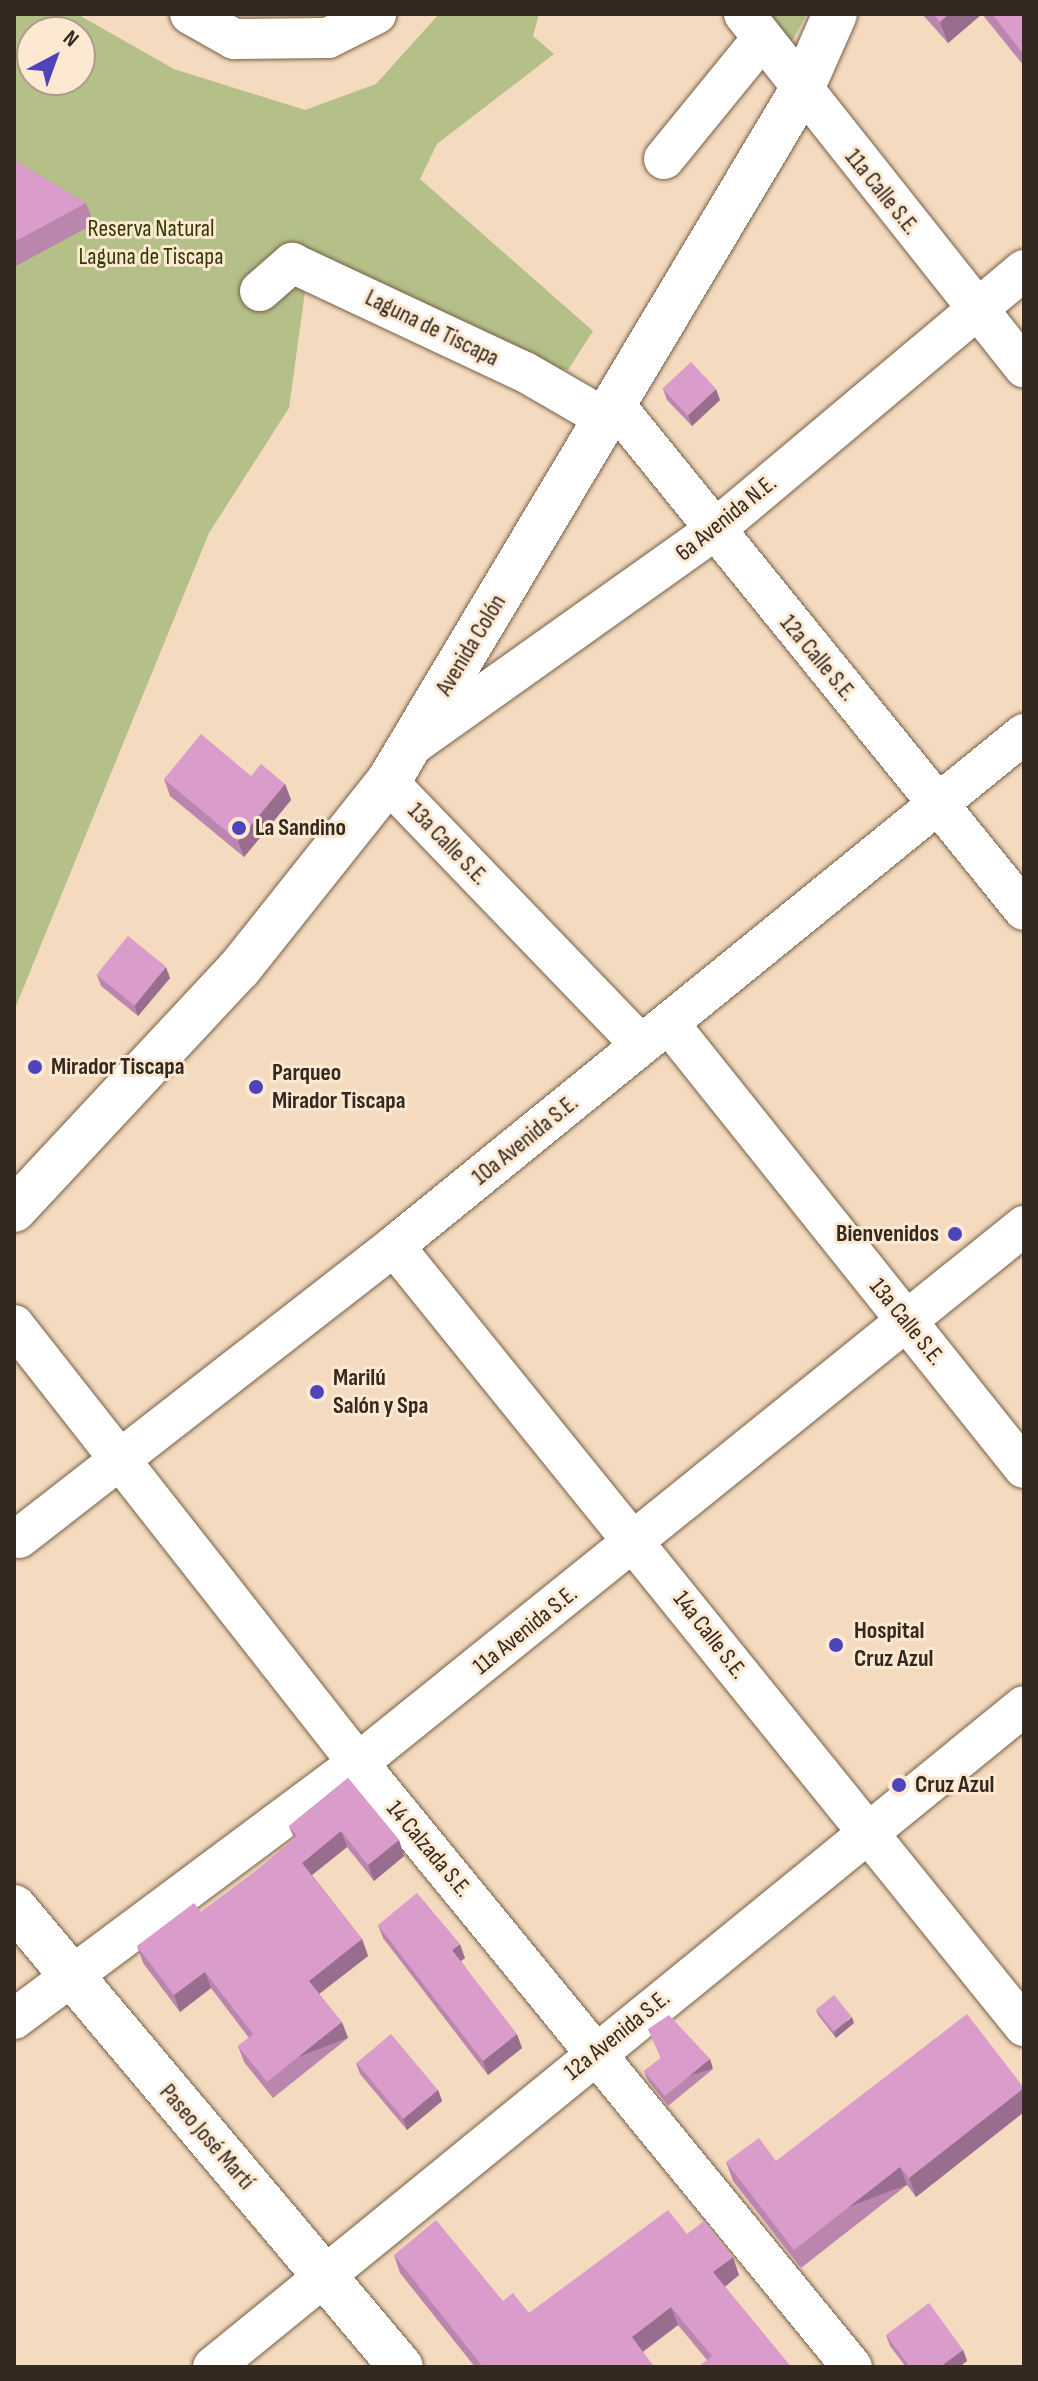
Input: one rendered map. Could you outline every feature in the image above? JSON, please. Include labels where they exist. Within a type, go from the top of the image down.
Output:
[{"type":"main road","name":"Avenida Colón","points":[[14,1210],[239,969],[399,764],[801,91],[835,14]]},
{"type":"main road","name":"Paseo José Martí","points":[[14,1907],[71,1979],[401,2367]]},
{"type":"street","points":[[190,14],[234,39],[250,39],[328,38],[376,14]]},
{"type":"street","points":[[664,159],[753,26]]},
{"type":"street","name":"11a Calle S.E.","points":[[753,26],[801,91],[1024,367]]},
{"type":"street","name":"Laguna de Tiscapa","points":[[260,291],[292,263],[610,411]]},
{"type":"street","name":"6a Avenida N.E.","points":[[399,764],[713,531],[1024,270]]},
{"type":"street","name":"12a Calle S.E.","points":[[610,411],[713,531],[1024,910]]},
{"type":"street","name":"10a Avenida S.E.","points":[[19,1538],[119,1455],[394,1246],[1024,734]]},
{"type":"street","name":"13a Calle S.E.","points":[[399,764],[655,1035],[906,1320],[1024,1468]]},
{"type":"street","name":"11a Avenida S.E.","points":[[14,2019],[358,1763],[1024,1226]]},
{"type":"street","name":"14a Calle S.E.","points":[[394,1246],[636,1540],[865,1834],[1024,2026]]},
{"type":"street","name":"14 Calzada S.E.","points":[[14,1325],[358,1763],[852,2367]]},
{"type":"street","name":"12a Avenida S.E.","points":[[213,2367],[596,2051],[1024,1706]]},
{"type":"green space","name":"Reserva Natural Laguna de Tiscapa","points":[[14,14],[81,16],[16,16],[16,96],[96,96],[96,25],[174,69],[305,110],[376,84],[439,14],[539,14],[533,36],[554,54],[437,144],[420,179],[593,331],[568,370],[549,368],[310,255],[289,408],[209,533],[14,1011]]},
{"type":"green space","points":[[768,14],[807,14],[790,45]]},
{"type":"building","points":[[933,14],[949,14],[940,22]]},
{"type":"building","points":[[992,14],[1024,14],[1024,55]]},
{"type":"building","points":[[14,160],[86,203],[14,242]]},
{"type":"building","points":[[691,362],[716,389],[688,416],[662,389]]},
{"type":"building","name":"La Sandino","points":[[201,734],[251,776],[261,764],[285,784],[238,841],[164,779]]},
{"type":"building","points":[[128,936],[166,967],[135,1006],[97,975]]},
{"type":"building","points":[[348,1778],[399,1840],[368,1865],[341,1831],[302,1863],[362,1939],[309,1981],[342,2022],[267,2082],[238,2046],[253,2034],[205,1972],[174,1995],[137,1946],[194,1903],[201,1912],[256,1871],[297,1836],[289,1826]]},
{"type":"building","points":[[417,1893],[460,1944],[452,1950],[517,2034],[483,2061],[378,1925]]},
{"type":"building","points":[[834,1995],[852,2017],[834,2031],[816,2009]]},
{"type":"building","points":[[967,2014],[1024,2088],[909,2178],[900,2167],[794,2250],[726,2162],[759,2138],[776,2161]]},
{"type":"building","points":[[669,2015],[710,2059],[665,2096],[644,2071],[661,2058],[648,2029]]},
{"type":"building","points":[[391,2034],[438,2090],[403,2119],[357,2063]]},
{"type":"building","points":[[668,2210],[687,2234],[704,2221],[733,2257],[713,2272],[791,2367],[698,2367],[712,2356],[671,2307],[632,2337],[654,2367],[483,2367],[394,2255],[436,2220],[503,2301],[513,2293],[529,2313]]},
{"type":"building","points":[[929,2303],[963,2350],[940,2367],[910,2367],[886,2335]]},
{"type":"place","name":"La Sandino","points":[[239,828]]},
{"type":"place","name":"Mirador Tiscapa","points":[[35,1067]]},
{"type":"place","name":"Parqueo Mirador Tiscapa","points":[[256,1087]]},
{"type":"place","name":"Bienvenidos","points":[[955,1234]]},
{"type":"place","name":"Marilú Salón y Spa","points":[[317,1392]]},
{"type":"place","name":"Hospital Cruz Azul","points":[[836,1645]]},
{"type":"place","name":"Cruz Azul","points":[[899,1785]]}]
